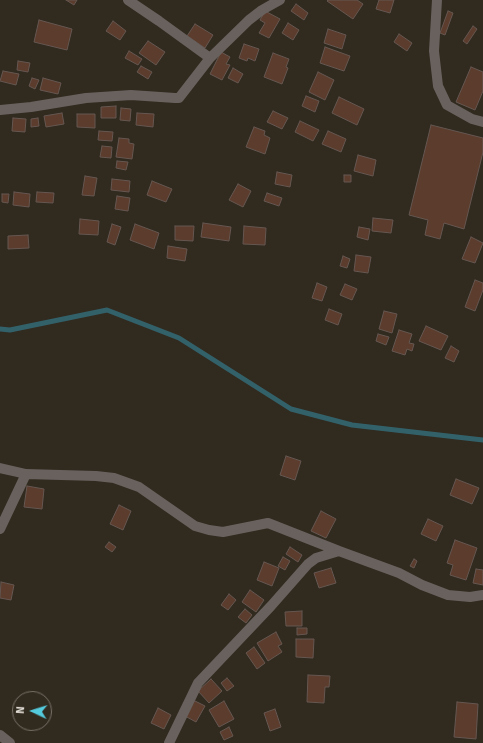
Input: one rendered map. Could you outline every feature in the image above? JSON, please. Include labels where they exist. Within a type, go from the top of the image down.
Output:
[{"type":"street","points":[[128,0],[210,58]]},
{"type":"street","points":[[0,110],[31,107],[86,98],[131,95],[179,98],[210,58],[249,20],[262,10],[280,0]]},
{"type":"street","points":[[437,0],[434,51],[438,86],[447,104],[472,119],[483,122]]},
{"type":"street","points":[[0,468],[26,474],[114,478],[139,487],[195,526],[223,532],[268,523],[399,573],[422,585],[448,595],[470,597],[483,596]]},
{"type":"street","points":[[0,529],[26,474]]},
{"type":"street","points":[[169,743],[190,697],[205,674],[271,606],[308,564],[316,558],[339,551]]},
{"type":"street","points":[[0,734],[10,743]]},
{"type":"building","points":[[66,0],[77,0],[74,5]]},
{"type":"building","points":[[357,0],[363,4],[353,19],[327,1]]},
{"type":"building","points":[[379,0],[394,0],[390,13],[376,9]]},
{"type":"building","points":[[296,4],[308,13],[304,20],[291,11]]},
{"type":"building","points":[[265,11],[280,19],[269,38],[259,33],[265,23],[260,20]]},
{"type":"building","points":[[448,11],[453,13],[445,35],[440,33]]},
{"type":"building","points":[[39,20],[72,29],[67,50],[34,42]]},
{"type":"building","points":[[113,21],[126,31],[120,40],[106,31]]},
{"type":"building","points":[[288,23],[299,30],[293,40],[282,33]]},
{"type":"building","points":[[195,24],[213,35],[205,48],[187,36]]},
{"type":"building","points":[[473,26],[477,29],[467,44],[463,41]]},
{"type":"building","points":[[328,29],[346,35],[342,49],[324,43]]},
{"type":"building","points":[[399,34],[412,43],[407,51],[394,42]]},
{"type":"building","points":[[148,41],[165,52],[156,65],[139,53]]},
{"type":"building","points":[[244,44],[259,49],[255,61],[248,58],[247,61],[239,58]]},
{"type":"building","points":[[325,47],[350,56],[344,71],[320,63]]},
{"type":"building","points":[[129,51],[142,59],[138,65],[125,58]]},
{"type":"building","points":[[221,52],[230,57],[226,64],[230,65],[222,80],[210,74]]},
{"type":"building","points":[[273,53],[289,59],[286,67],[288,68],[282,84],[264,77]]},
{"type":"building","points":[[18,61],[30,63],[28,72],[17,70]]},
{"type":"building","points":[[141,66],[152,72],[148,79],[137,72]]},
{"type":"building","points":[[471,67],[483,72],[483,91],[475,110],[456,102]]},
{"type":"building","points":[[233,68],[243,74],[238,83],[228,78]]},
{"type":"building","points":[[3,71],[19,74],[16,85],[0,81]]},
{"type":"building","points":[[318,72],[334,80],[325,100],[309,92]]},
{"type":"building","points":[[32,78],[39,80],[35,89],[29,86]]},
{"type":"building","points":[[43,78],[61,83],[58,94],[40,90]]},
{"type":"building","points":[[306,96],[319,101],[315,112],[302,106]]},
{"type":"building","points":[[339,97],[364,109],[357,125],[332,113]]},
{"type":"building","points":[[116,106],[116,118],[101,118],[101,107]]},
{"type":"building","points":[[121,108],[131,109],[130,121],[120,120]]},
{"type":"building","points":[[273,111],[288,118],[282,129],[267,122]]},
{"type":"building","points":[[62,113],[64,124],[46,127],[44,116]]},
{"type":"building","points":[[137,113],[154,114],[153,127],[136,125]]},
{"type":"building","points":[[77,114],[95,114],[95,128],[77,127]]},
{"type":"building","points":[[13,118],[26,119],[25,132],[12,131]]},
{"type":"building","points":[[38,118],[39,126],[31,127],[31,119]]},
{"type":"building","points":[[300,121],[319,130],[313,141],[295,132]]},
{"type":"building","points":[[431,125],[483,138],[483,152],[464,229],[444,223],[440,239],[425,235],[428,220],[409,215]]},
{"type":"building","points":[[254,127],[265,131],[264,135],[270,138],[265,154],[246,147]]},
{"type":"building","points":[[99,131],[113,132],[112,141],[98,140]]},
{"type":"building","points":[[328,131],[346,139],[341,152],[322,144]]},
{"type":"building","points":[[119,138],[129,139],[129,143],[134,144],[132,159],[116,157]]},
{"type":"building","points":[[102,146],[112,147],[111,158],[100,157]]},
{"type":"building","points":[[358,155],[376,160],[373,176],[354,171]]},
{"type":"building","points":[[117,161],[128,162],[126,170],[116,168]]},
{"type":"building","points":[[277,172],[292,175],[290,187],[275,184]]},
{"type":"building","points":[[344,175],[351,175],[351,182],[344,182]]},
{"type":"building","points":[[85,176],[97,178],[94,196],[82,195]]},
{"type":"building","points":[[112,179],[130,181],[129,192],[111,190]]},
{"type":"building","points":[[152,181],[172,189],[166,202],[147,195]]},
{"type":"building","points":[[238,184],[251,191],[243,207],[229,200]]},
{"type":"building","points":[[14,192],[30,194],[29,207],[13,205]]},
{"type":"building","points":[[37,192],[54,193],[53,203],[36,202]]},
{"type":"building","points":[[267,193],[282,198],[279,206],[264,201]]},
{"type":"building","points":[[2,194],[9,194],[8,203],[2,202]]},
{"type":"building","points":[[117,196],[130,198],[128,211],[115,209]]},
{"type":"building","points":[[373,218],[393,220],[391,233],[372,231]]},
{"type":"building","points":[[80,219],[99,221],[98,235],[79,234]]},
{"type":"building","points":[[203,223],[231,227],[229,241],[201,237]]},
{"type":"building","points":[[112,224],[121,227],[115,245],[107,242]]},
{"type":"building","points":[[135,224],[159,233],[154,249],[130,240]]},
{"type":"building","points":[[175,226],[194,226],[193,241],[175,240]]},
{"type":"building","points":[[244,226],[266,228],[265,245],[243,244]]},
{"type":"building","points":[[359,227],[370,229],[368,240],[357,237]]},
{"type":"building","points":[[28,235],[29,248],[8,249],[8,236]]},
{"type":"building","points":[[471,237],[483,243],[475,263],[462,259]]},
{"type":"building","points":[[168,246],[187,249],[185,261],[167,258]]},
{"type":"building","points":[[356,255],[371,257],[368,273],[354,271]]},
{"type":"building","points":[[343,256],[350,259],[347,268],[340,266]]},
{"type":"building","points":[[475,280],[483,283],[483,290],[475,311],[465,307]]},
{"type":"building","points":[[317,283],[327,287],[322,301],[312,298]]},
{"type":"building","points":[[345,284],[357,289],[352,300],[340,295]]},
{"type":"building","points":[[329,309],[342,314],[338,325],[325,320]]},
{"type":"building","points":[[384,311],[397,314],[392,333],[379,329]]},
{"type":"building","points":[[426,326],[448,336],[441,350],[419,341]]},
{"type":"building","points":[[399,330],[412,334],[409,343],[414,344],[412,351],[407,349],[405,355],[392,351]]},
{"type":"building","points":[[378,334],[389,337],[386,345],[376,341]]},
{"type":"building","points":[[451,346],[459,351],[454,362],[445,358]]},
{"type":"building","points":[[286,456],[301,461],[295,480],[280,475]]},
{"type":"building","points":[[456,479],[479,488],[472,504],[450,495]]},
{"type":"building","points":[[27,486],[44,489],[42,509],[24,507]]},
{"type":"building","points":[[119,505],[131,511],[123,530],[110,524]]},
{"type":"building","points":[[321,511],[336,519],[326,538],[311,531]]},
{"type":"building","points":[[428,519],[443,526],[436,541],[421,534]]},
{"type":"building","points":[[455,540],[477,548],[466,580],[450,575],[453,565],[447,563]]},
{"type":"building","points":[[109,542],[116,547],[112,552],[105,547]]},
{"type":"building","points":[[290,547],[302,555],[298,562],[286,554]]},
{"type":"building","points":[[283,557],[290,561],[285,570],[278,566]]},
{"type":"building","points":[[414,559],[417,561],[414,568],[410,566]]},
{"type":"building","points":[[264,562],[279,568],[272,586],[257,580]]},
{"type":"building","points":[[331,568],[336,583],[319,588],[314,573]]},
{"type":"building","points":[[476,569],[483,570],[483,585],[473,583]]},
{"type":"building","points":[[1,582],[14,585],[11,600],[0,598]]},
{"type":"building","points":[[250,590],[264,600],[256,612],[242,602]]},
{"type":"building","points":[[229,594],[236,600],[228,610],[221,605]]},
{"type":"building","points":[[245,609],[252,615],[246,623],[238,617]]},
{"type":"building","points":[[302,611],[302,626],[286,626],[285,612]]},
{"type":"building","points":[[297,628],[307,628],[307,634],[297,635]]},
{"type":"building","points":[[276,632],[282,644],[278,646],[282,652],[268,661],[257,643]]},
{"type":"building","points":[[296,639],[314,639],[313,658],[296,657]]},
{"type":"building","points":[[254,647],[265,663],[257,669],[246,653]]},
{"type":"building","points":[[308,675],[330,676],[329,687],[325,687],[324,703],[307,702]]},
{"type":"building","points":[[227,678],[234,686],[227,691],[221,683]]},
{"type":"building","points":[[211,679],[222,691],[209,703],[198,691]]},
{"type":"building","points":[[193,700],[205,706],[196,722],[185,716]]},
{"type":"building","points":[[224,701],[234,719],[219,727],[209,710]]},
{"type":"building","points":[[457,702],[478,704],[476,739],[454,737]]},
{"type":"building","points":[[158,708],[171,715],[164,729],[151,723]]},
{"type":"building","points":[[275,709],[281,727],[270,731],[264,713]]},
{"type":"building","points":[[229,727],[233,736],[224,740],[220,732]]},
{"type":"waterway","points":[[0,329],[10,330],[107,310],[179,338],[291,409],[352,425],[483,440]]}]
